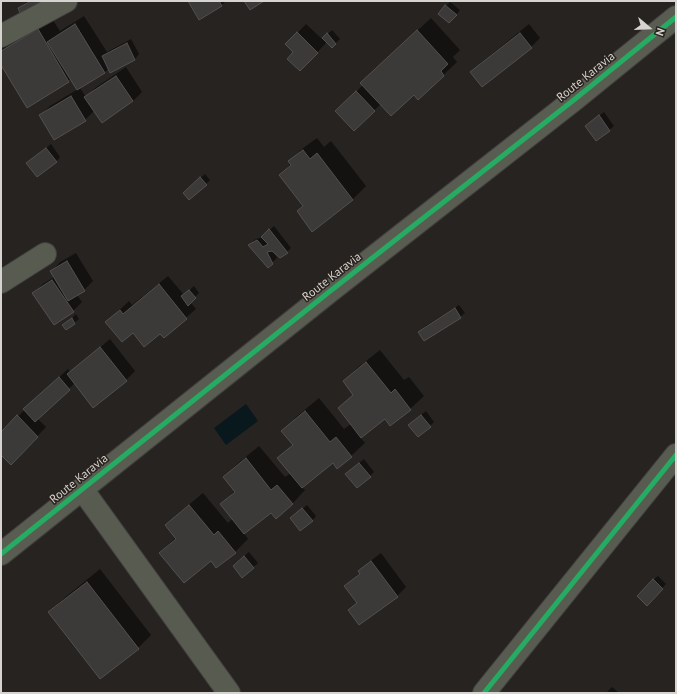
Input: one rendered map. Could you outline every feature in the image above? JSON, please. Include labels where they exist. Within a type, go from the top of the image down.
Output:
[{"type":"street","points":[[1,36],[66,1]]},
{"type":"street","name":"Route Karavia","points":[[1,554],[329,292],[575,99],[676,17]]},
{"type":"street","points":[[1,282],[45,254]]},
{"type":"street","points":[[484,693],[676,455]]},
{"type":"street","points":[[82,489],[229,693]]},
{"type":"shaded area","points":[[246,404],[258,421],[226,445],[214,428]]},
{"type":"building","points":[[31,1],[43,1],[20,13],[18,8]]},
{"type":"building","points":[[188,1],[219,1],[222,6],[199,20]]},
{"type":"building","points":[[244,1],[264,1],[250,10]]},
{"type":"building","points":[[445,5],[457,15],[449,23],[438,14]]},
{"type":"building","points":[[75,24],[105,73],[77,90],[47,42]]},
{"type":"building","points":[[38,29],[69,82],[27,108],[1,65],[1,51]]},
{"type":"building","points":[[417,30],[448,64],[441,71],[444,76],[418,100],[414,95],[391,116],[360,83]]},
{"type":"building","points":[[297,32],[318,53],[300,71],[287,59],[293,52],[285,44]]},
{"type":"building","points":[[327,33],[336,44],[332,48],[322,38]]},
{"type":"building","points":[[520,33],[532,48],[482,87],[470,72]]},
{"type":"building","points":[[127,43],[135,60],[110,73],[102,56]]},
{"type":"building","points":[[116,76],[133,101],[102,123],[84,97]]},
{"type":"building","points":[[356,91],[375,111],[354,131],[335,111]]},
{"type":"building","points":[[71,96],[86,121],[54,140],[39,115]]},
{"type":"building","points":[[599,115],[610,131],[596,141],[585,126]]},
{"type":"building","points":[[46,148],[57,162],[37,177],[26,163]]},
{"type":"building","points":[[303,150],[310,159],[317,153],[353,200],[312,232],[297,211],[303,206],[279,175],[291,165],[288,161]]},
{"type":"building","points":[[200,177],[207,185],[189,200],[183,193]]},
{"type":"building","points":[[269,229],[288,253],[280,258],[272,251],[267,252],[273,264],[268,268],[248,245],[257,240],[263,247],[268,244],[261,237]]},
{"type":"building","points":[[67,261],[85,291],[68,301],[50,271]]},
{"type":"building","points":[[52,280],[74,312],[54,325],[32,293]]},
{"type":"building","points":[[159,284],[187,319],[164,338],[160,334],[144,347],[133,333],[122,342],[105,322],[120,310],[123,314]]},
{"type":"building","points":[[189,290],[196,298],[188,306],[181,296]]},
{"type":"building","points":[[455,308],[461,318],[424,341],[418,332]]},
{"type":"building","points":[[72,318],[75,324],[66,330],[62,325]]},
{"type":"building","points":[[100,347],[127,381],[93,408],[67,374]]},
{"type":"building","points":[[366,362],[391,393],[395,389],[411,410],[390,426],[385,419],[361,438],[338,408],[353,395],[343,381]]},
{"type":"building","points":[[59,377],[70,390],[35,422],[23,409]]},
{"type":"building","points":[[305,411],[330,442],[336,437],[352,457],[337,469],[333,463],[302,488],[277,458],[293,445],[281,431]]},
{"type":"building","points":[[17,415],[38,437],[11,465],[1,455],[1,432]]},
{"type":"building","points":[[421,415],[431,427],[418,437],[408,425]]},
{"type":"building","points":[[246,458],[271,490],[277,485],[293,504],[276,519],[271,513],[244,534],[220,504],[235,492],[223,477]]},
{"type":"building","points":[[359,463],[371,477],[357,488],[345,474]]},
{"type":"building","points":[[189,505],[214,535],[218,531],[236,553],[216,568],[211,561],[184,583],[159,553],[176,539],[165,525]]},
{"type":"building","points":[[302,508],[313,521],[300,531],[290,518]]},
{"type":"building","points":[[244,556],[254,568],[242,578],[233,566]]},
{"type":"building","points":[[371,561],[398,597],[359,625],[348,610],[357,603],[344,586],[360,574],[358,571]]},
{"type":"building","points":[[653,579],[663,589],[647,606],[637,596]]},
{"type":"building","points":[[87,582],[139,649],[100,679],[48,612]]},
{"type":"cycle path","points":[[1,554],[329,292],[575,99],[676,17]]},
{"type":"cycle path","points":[[484,693],[676,455]]}]
